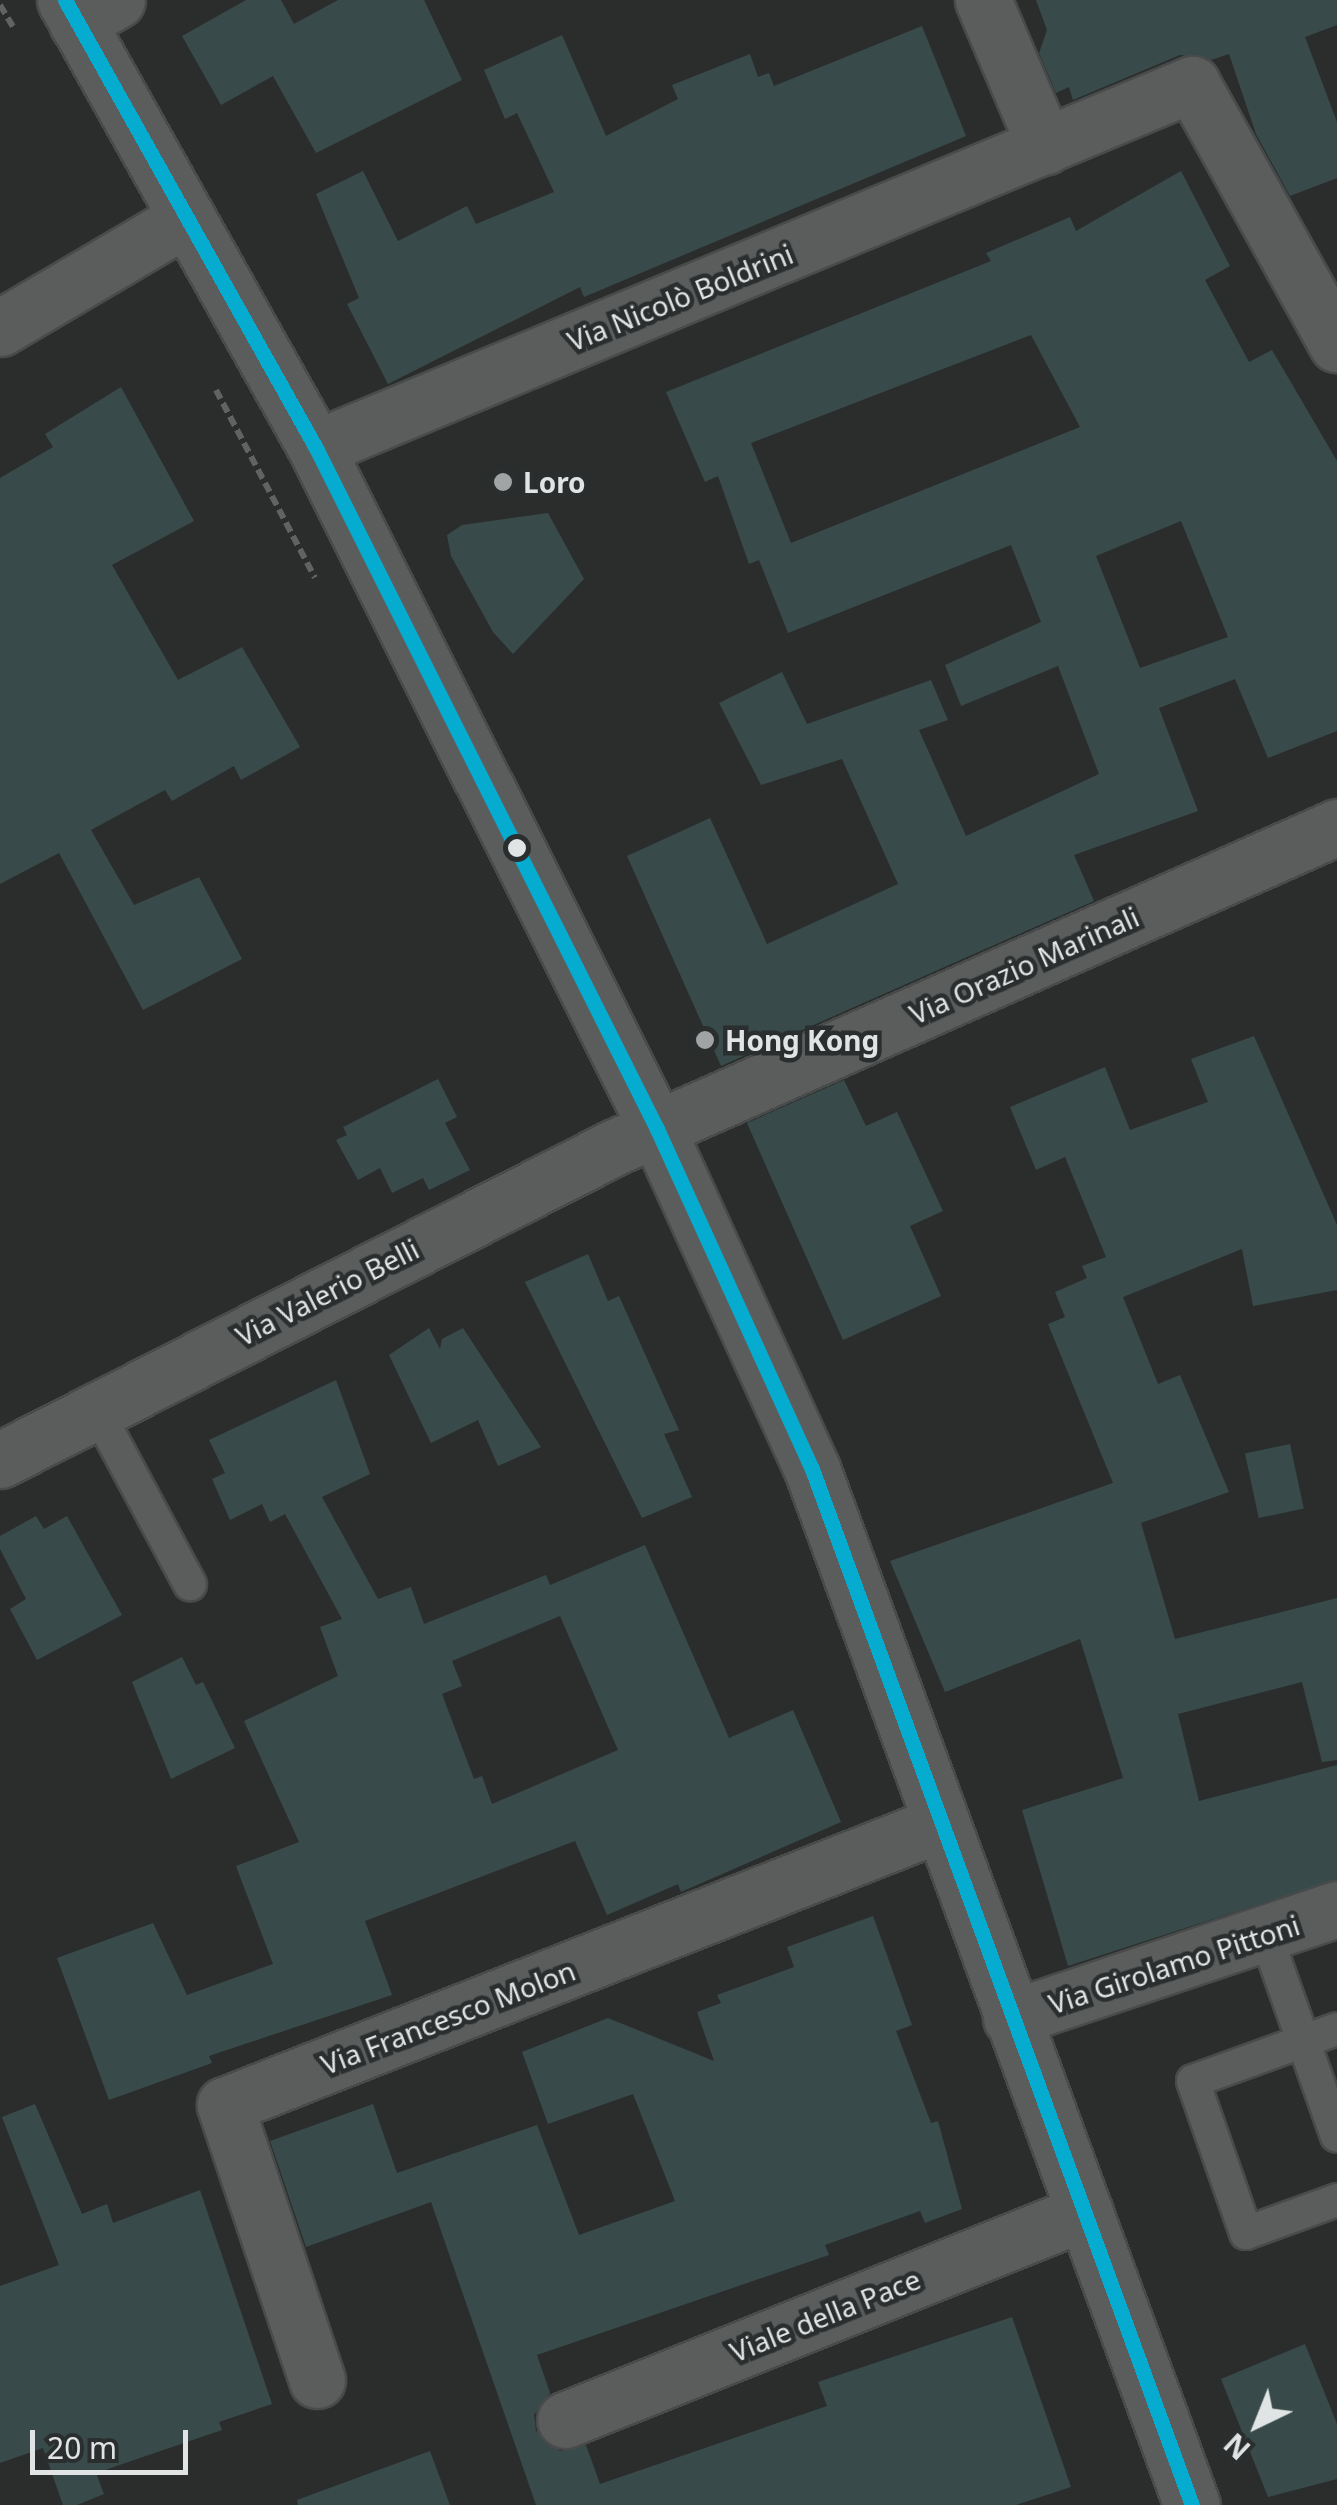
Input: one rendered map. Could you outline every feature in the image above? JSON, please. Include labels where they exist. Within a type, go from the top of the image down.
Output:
[{"type":"street","points":[[983,0],[1045,146]]},
{"type":"street","points":[[86,8],[187,218],[316,448],[657,1130],[812,1469],[1192,2505]]},
{"type":"street","name":"Via Nicolò Boldrini","points":[[316,448],[1192,84],[1337,344]]},
{"type":"street","points":[[0,328],[187,218]]},
{"type":"street","name":"Via Orazio Marinali","points":[[657,1130],[1337,826]]},
{"type":"street","name":"Via Valerio Belli","points":[[0,1460],[96,1408],[657,1130]]},
{"type":"street","name":"Via Francesco Molon","points":[[318,2380],[224,2105],[942,1823]]},
{"type":"street","name":"Via Girolamo Pittoni","points":[[1011,2018],[1337,1909]]},
{"type":"street","name":"Viale della Pace","points":[[565,2420],[1085,2212]]},
{"type":"lane","points":[[96,1408],[190,1584]]},
{"type":"lane","points":[[1265,1933],[1337,2136]]},
{"type":"lane","points":[[1337,2029],[1193,2081],[1246,2232],[1337,2200]]},
{"type":"path","points":[[0,5],[20,40]]},
{"type":"path","points":[[206,371],[318,582]]},
{"type":"building","points":[[246,0],[281,0],[294,24],[338,0],[424,0],[462,80],[316,153],[273,76],[221,105],[182,36]]},
{"type":"building","points":[[1036,0],[1337,0],[1337,25],[1305,37],[1337,122],[1337,178],[1290,196],[1256,134],[1229,54],[1211,60],[1180,55],[1073,100],[1069,87],[1056,93],[1039,53],[1047,30]]},
{"type":"building","points":[[922,26],[966,136],[584,297],[580,287],[388,384],[347,304],[359,298],[316,194],[363,171],[398,241],[467,206],[476,224],[554,192],[517,113],[505,119],[484,70],[562,35],[606,136],[678,99],[672,85],[750,54],[758,77],[769,73],[774,86]]},
{"type":"building","points":[[1181,171],[1230,266],[1205,280],[1249,362],[1272,350],[1337,461],[1337,731],[1268,758],[1235,679],[1159,708],[1198,811],[1074,855],[1094,901],[721,1066],[627,856],[710,818],[767,944],[898,884],[842,759],[761,785],[719,703],[782,672],[807,724],[931,680],[948,720],[919,730],[966,836],[1099,774],[1058,666],[961,706],[945,665],[1041,622],[1011,545],[788,633],[759,560],[749,564],[718,476],[705,482],[666,392],[991,261],[986,253],[1070,217],[1076,231]],"holes":[[[1031,335],[1080,427],[791,543],[751,443]],[[1181,521],[1228,637],[1140,668],[1096,556]]]},
{"type":"building","points":[[121,387],[194,521],[112,565],[178,680],[242,647],[300,747],[241,780],[234,766],[172,801],[165,790],[91,830],[134,905],[199,877],[242,959],[143,1010],[59,853],[0,884],[0,478],[53,447],[45,434]]},
{"type":"building","points":[[548,513],[584,579],[513,654],[493,632],[451,556],[447,535],[462,525]]},
{"type":"building","points":[[1254,1036],[1337,1225],[1337,1290],[1253,1306],[1242,1249],[1123,1297],[1158,1384],[1180,1375],[1229,1492],[1141,1523],[1175,1639],[1337,1598],[1337,1760],[1322,1762],[1302,1682],[1178,1714],[1199,1801],[1337,1765],[1337,1879],[1068,1966],[1022,1810],[1123,1778],[1080,1639],[945,1692],[890,1561],[1113,1483],[1048,1324],[1065,1317],[1055,1292],[1087,1278],[1082,1266],[1106,1257],[1065,1157],[1036,1170],[1010,1107],[1105,1067],[1130,1130],[1208,1102],[1191,1059]]},
{"type":"building","points":[[438,1079],[457,1117],[445,1123],[470,1170],[429,1190],[423,1178],[392,1193],[380,1168],[358,1180],[336,1140],[347,1135],[343,1127]]},
{"type":"building","points":[[844,1080],[866,1126],[897,1112],[943,1211],[910,1226],[941,1296],[843,1340],[747,1123]]},
{"type":"building","points":[[588,1254],[608,1301],[619,1296],[679,1430],[664,1434],[692,1497],[642,1518],[525,1282]]},
{"type":"building","points":[[429,1328],[440,1349],[442,1339],[463,1328],[541,1447],[498,1466],[478,1420],[431,1443],[389,1355]]},
{"type":"building","points":[[336,1380],[370,1474],[322,1497],[378,1599],[411,1587],[424,1624],[546,1575],[550,1585],[645,1545],[729,1738],[793,1710],[841,1822],[681,1892],[678,1884],[607,1915],[575,1841],[365,1921],[392,1995],[209,2056],[212,2063],[109,2100],[57,1958],[153,1923],[187,1995],[273,1964],[236,1866],[299,1842],[244,1721],[338,1676],[320,1627],[342,1619],[285,1514],[270,1522],[262,1504],[230,1520],[212,1479],[225,1473],[209,1440]],"holes":[[[560,1616],[618,1750],[492,1804],[482,1776],[474,1779],[442,1694],[462,1686],[452,1661]]]},
{"type":"building","points":[[1290,1444],[1304,1509],[1259,1518],[1245,1454]]},
{"type":"building","points":[[36,1516],[44,1529],[67,1516],[122,1615],[37,1660],[10,1609],[26,1599],[0,1549],[0,1536]]},
{"type":"building","points":[[182,1657],[196,1685],[203,1682],[235,1748],[171,1779],[132,1682]]},
{"type":"building","points":[[873,1916],[912,2025],[896,2031],[931,2123],[938,2121],[962,2209],[925,2223],[920,2211],[825,2245],[829,2255],[537,2355],[550,2393],[534,2415],[536,2431],[560,2451],[586,2445],[600,2484],[827,2406],[818,2382],[1012,2317],[1071,2487],[1016,2505],[536,2505],[431,2202],[306,2247],[270,2141],[373,2104],[397,2173],[537,2125],[579,2235],[675,2201],[633,2094],[548,2124],[522,2052],[608,2018],[714,2061],[697,2012],[721,2003],[717,1995],[794,1967],[787,1947]]},
{"type":"building","points":[[35,2104],[82,2214],[107,2204],[113,2223],[200,2190],[272,2404],[219,2422],[222,2430],[96,2473],[104,2494],[77,2505],[63,2505],[43,2448],[0,2463],[0,2286],[59,2265],[2,2117]]},
{"type":"building","points":[[1305,2344],[1337,2424],[1337,2479],[1268,2497],[1221,2379]]},
{"type":"building","points":[[430,2451],[450,2505],[298,2505],[297,2500]]},
{"type":"transit line","points":[[65,0],[316,448],[657,1129],[812,1469],[1192,2505]]},
{"type":"place","name":"Loro","points":[[503,482]]},
{"type":"place","name":"Hong Kong","points":[[705,1040]]}]
